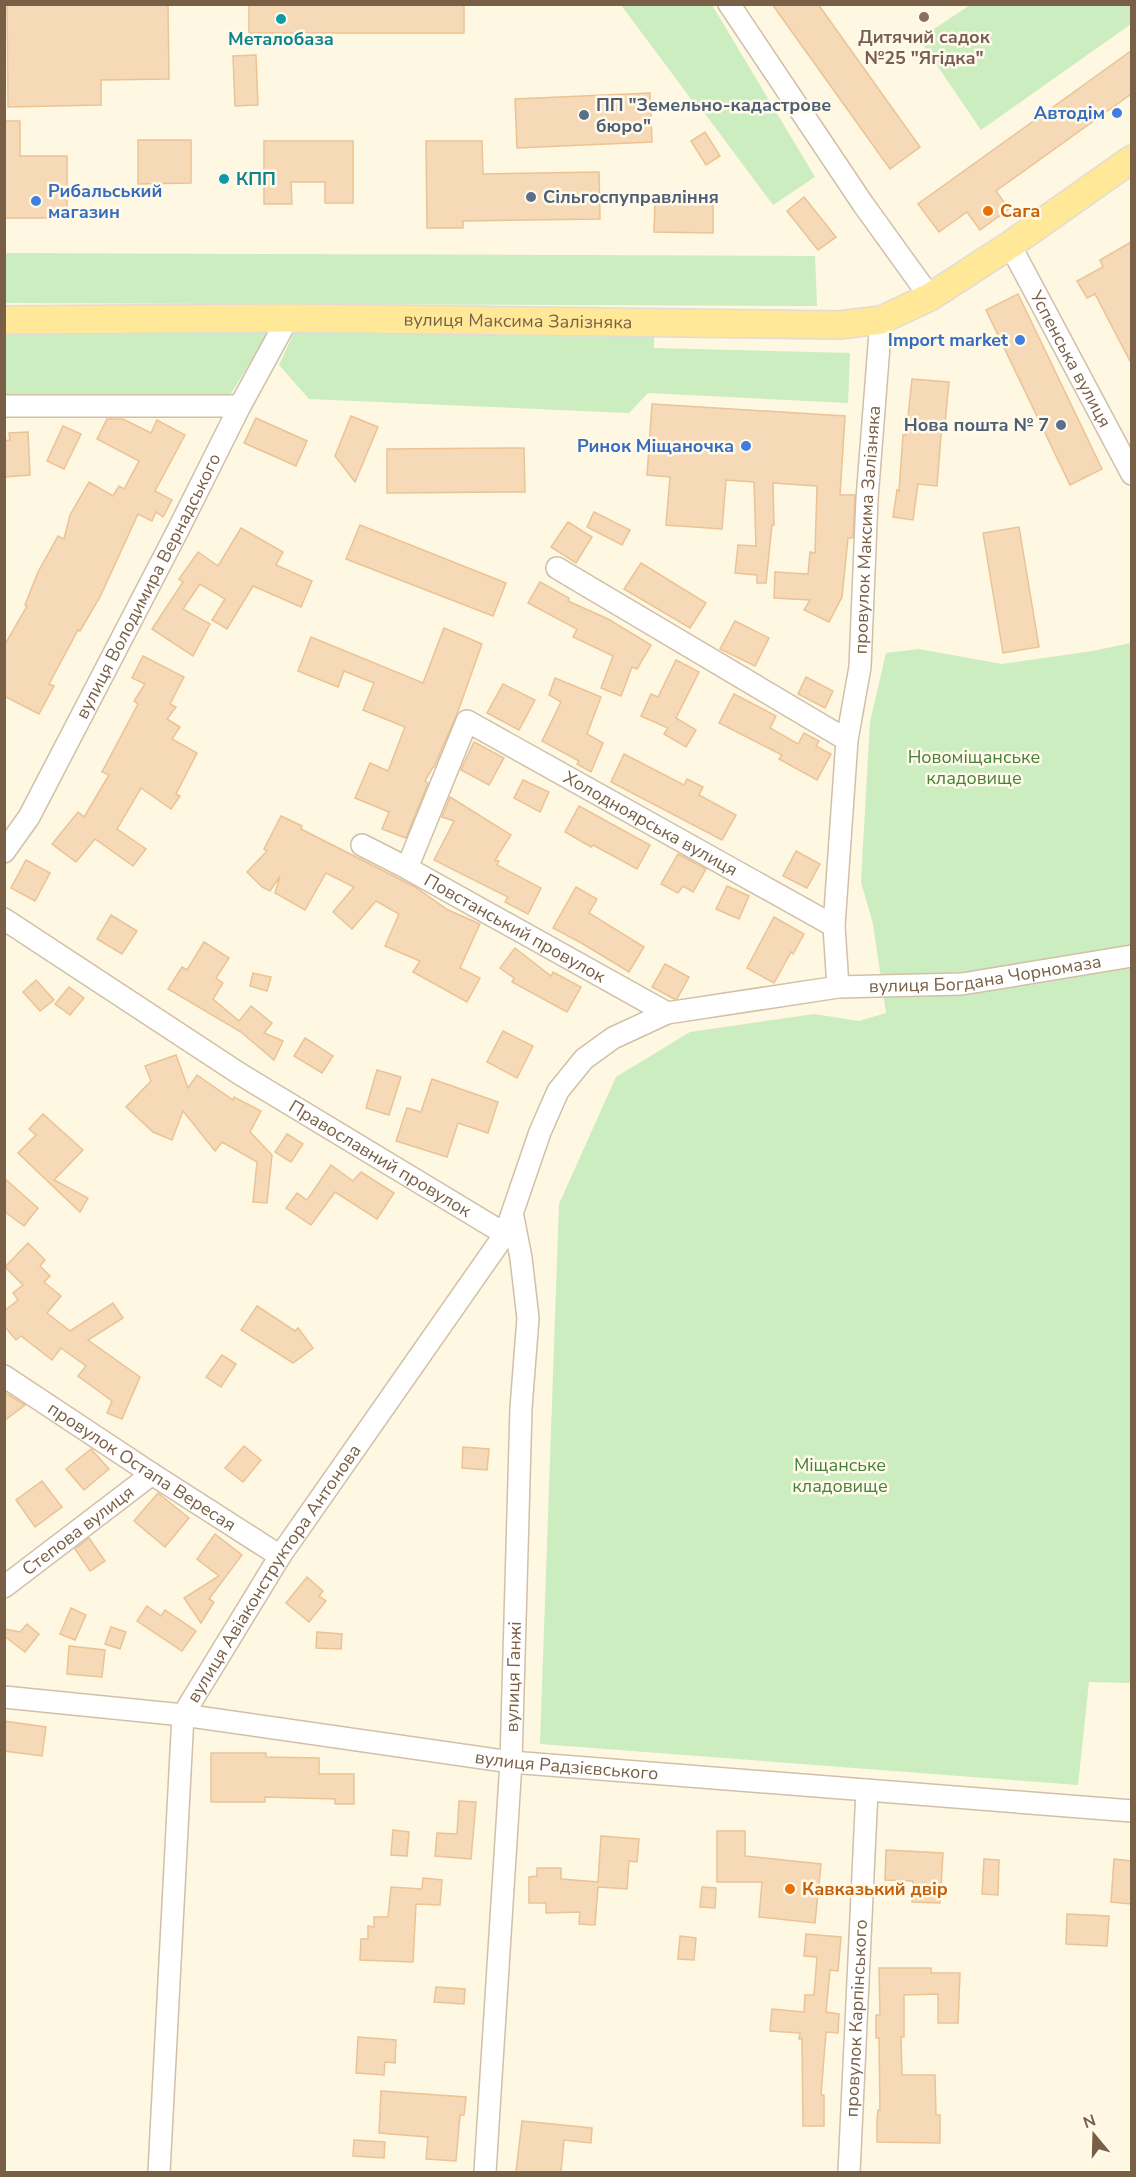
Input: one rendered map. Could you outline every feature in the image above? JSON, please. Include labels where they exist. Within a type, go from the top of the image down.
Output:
[{"type":"main road","name":"вулиця Максима Залізняка","points":[[4,320],[288,318],[839,325],[881,321],[930,297],[1010,245],[1131,159]]},
{"type":"street","points":[[729,4],[863,204],[930,297]]},
{"type":"street","name":"Успенська вулиця","points":[[1010,245],[1131,474]]},
{"type":"street","name":"вулиця Володимира Вернадського","points":[[4,852],[35,806],[240,406],[288,318]]},
{"type":"street","name":"провулок Максима Залізняка","points":[[838,987],[834,926],[847,740],[860,667],[867,499],[881,321]]},
{"type":"street","points":[[4,406],[240,406]]},
{"type":"street","points":[[556,568],[847,740]]},
{"type":"street","name":"Холодноярська вулиця","points":[[407,868],[467,721],[834,926]]},
{"type":"street","name":"Повстанський провулок","points":[[362,845],[667,1014]]},
{"type":"street","name":"Православний провулок","points":[[4,919],[240,1074],[509,1225]]},
{"type":"street","name":"вулиця Богдана Чорномаза","points":[[509,1225],[540,1132],[558,1091],[585,1059],[613,1038],[667,1014],[838,987],[962,984],[1131,956]]},
{"type":"street","name":"вулиця Авіаконструктора Антонова","points":[[159,2172],[183,1714],[280,1556],[509,1225]]},
{"type":"street","name":"вулиця Ганжі","points":[[485,2172],[511,1762],[521,1408],[528,1318],[521,1258],[509,1225]]},
{"type":"street","name":"провулок Остапа Вересая","points":[[4,1376],[280,1556]]},
{"type":"street","name":"Степова вулиця","points":[[4,1587],[152,1474]]},
{"type":"street","name":"вулиця Радзієвського","points":[[4,1697],[183,1714],[511,1762],[1131,1811]]},
{"type":"street","name":"провулок Карпінського","points":[[849,2172],[867,1791]]},
{"type":"green space","points":[[621,5],[712,5],[815,177],[773,205]]},
{"type":"green space","points":[[970,5],[1131,5],[1131,24],[981,130],[919,39]]},
{"type":"green space","points":[[5,253],[815,256],[817,306],[5,303]]},
{"type":"green space","points":[[297,326],[654,334],[654,348],[850,353],[848,403],[648,393],[629,413],[309,399],[279,365]]},
{"type":"green space","points":[[270,330],[229,397],[5,396],[4,333]]},
{"type":"green space","name":"Міщанське кладовище","points":[[1131,643],[1132,1683],[1089,1682],[1078,1785],[540,1744],[559,1204],[616,1077],[690,1032],[814,1014],[859,1021],[886,1013],[873,924],[861,882],[870,722],[886,653],[919,649],[1002,664]]},
{"type":"building","points":[[7,4],[168,4],[169,79],[101,80],[101,105],[8,107]]},
{"type":"building","points":[[249,4],[464,4],[464,33],[249,33]]},
{"type":"building","points":[[772,4],[818,4],[920,147],[890,169]]},
{"type":"building","points":[[1131,51],[1131,94],[996,191],[1009,209],[980,230],[967,212],[939,232],[918,204]]},
{"type":"building","points":[[256,55],[258,105],[235,106],[233,56]]},
{"type":"building","points":[[650,93],[652,142],[517,148],[515,99]]},
{"type":"building","name":"Рибальський магазин","points":[[4,121],[20,121],[20,156],[67,156],[67,218],[4,218]]},
{"type":"building","points":[[705,132],[720,156],[706,165],[691,141]]},
{"type":"building","points":[[138,140],[191,140],[191,183],[138,184]]},
{"type":"building","points":[[264,141],[353,141],[353,203],[325,203],[325,182],[291,182],[292,204],[264,204]]},
{"type":"building","name":"Сільгоспуправління","points":[[426,141],[482,141],[483,174],[599,172],[600,219],[463,221],[463,228],[427,228]]},
{"type":"building","points":[[804,197],[836,237],[818,250],[787,211]]},
{"type":"building","points":[[655,202],[713,203],[713,233],[654,232]]},
{"type":"building","points":[[1131,242],[1131,363],[1095,294],[1087,298],[1077,281],[1103,267],[1100,260]]},
{"type":"building","points":[[1018,294],[1102,469],[1070,485],[986,310]]},
{"type":"building","points":[[912,379],[949,382],[945,424],[942,423],[937,486],[918,484],[913,520],[893,517],[897,490],[899,491],[903,435],[906,435]]},
{"type":"building","points":[[652,404],[845,416],[840,495],[855,495],[853,538],[848,538],[842,597],[829,622],[804,610],[810,600],[774,598],[775,572],[808,574],[810,552],[815,553],[817,486],[773,483],[774,525],[772,525],[766,583],[757,583],[757,575],[735,573],[738,545],[756,546],[754,482],[726,480],[722,529],[666,525],[670,477],[647,475]]},
{"type":"building","points":[[351,416],[378,427],[355,482],[335,456]]},
{"type":"building","points":[[256,418],[307,441],[296,466],[244,443]]},
{"type":"building","points":[[107,419],[123,419],[151,433],[157,420],[185,435],[155,491],[172,500],[163,517],[156,512],[152,521],[138,514],[100,597],[80,631],[78,630],[49,684],[54,686],[39,714],[4,696],[4,646],[27,606],[25,605],[38,572],[58,536],[64,539],[70,515],[89,482],[113,496],[119,486],[124,489],[139,461],[97,439]]},
{"type":"building","points":[[63,426],[81,434],[64,469],[47,461]]},
{"type":"building","points":[[28,432],[30,475],[4,477],[4,441],[10,440],[9,433]]},
{"type":"building","points":[[524,448],[525,492],[387,493],[387,449]]},
{"type":"building","points":[[594,512],[630,530],[622,545],[587,527]]},
{"type":"building","points":[[568,522],[592,537],[576,563],[551,547]]},
{"type":"building","points":[[360,525],[506,583],[493,616],[346,559]]},
{"type":"building","points":[[1019,527],[1039,647],[1003,653],[983,533]]},
{"type":"building","points":[[241,528],[283,552],[276,565],[312,581],[301,607],[253,586],[227,629],[212,620],[225,599],[200,584],[183,609],[210,624],[193,656],[152,629],[183,582],[179,579],[198,552],[218,566]]},
{"type":"building","points":[[641,563],[706,603],[690,628],[624,589]]},
{"type":"building","points":[[540,582],[569,598],[568,601],[608,619],[651,645],[637,669],[632,667],[621,696],[601,688],[613,656],[573,637],[577,629],[528,603]]},
{"type":"building","points":[[735,621],[769,638],[755,666],[720,649]]},
{"type":"building","points":[[444,628],[482,644],[457,714],[434,767],[425,781],[428,783],[406,838],[382,829],[389,812],[355,798],[370,763],[388,771],[405,727],[363,710],[374,683],[344,671],[338,687],[298,671],[311,637],[423,683]]},
{"type":"building","points":[[143,656],[184,677],[170,704],[176,707],[167,719],[180,727],[172,739],[197,753],[176,794],[180,796],[171,809],[141,788],[117,829],[146,849],[133,866],[95,839],[76,862],[52,844],[78,812],[84,817],[109,775],[102,772],[138,704],[134,701],[145,684],[132,678]]},
{"type":"building","points":[[676,660],[699,672],[676,718],[696,730],[686,747],[664,734],[668,728],[641,716],[651,694],[658,697]]},
{"type":"building","points":[[806,677],[833,691],[825,708],[798,694]]},
{"type":"building","points":[[555,678],[601,697],[587,734],[603,743],[591,772],[577,764],[579,761],[542,741],[561,702],[549,695]]},
{"type":"building","points":[[503,684],[535,700],[519,730],[487,713]]},
{"type":"building","points":[[734,694],[776,716],[770,728],[798,744],[804,733],[819,741],[816,746],[831,754],[817,780],[779,759],[782,755],[719,723]]},
{"type":"building","points":[[474,742],[504,758],[489,785],[461,770]]},
{"type":"building","points":[[624,754],[684,785],[687,779],[703,787],[699,795],[736,815],[722,840],[611,782]]},
{"type":"building","points":[[523,780],[549,792],[540,812],[514,798]]},
{"type":"building","points":[[450,797],[511,835],[495,860],[499,861],[497,865],[541,888],[528,914],[505,902],[508,897],[434,860],[454,821],[442,817]]},
{"type":"building","points":[[579,806],[650,845],[637,869],[565,832]]},
{"type":"building","points":[[281,816],[302,826],[301,829],[415,887],[448,910],[480,924],[460,968],[480,978],[467,1002],[413,972],[420,961],[385,946],[399,914],[376,901],[352,929],[333,912],[354,887],[326,873],[305,910],[275,893],[280,876],[270,891],[262,887],[247,872],[267,851],[264,849]]},
{"type":"building","points":[[796,851],[820,864],[807,888],[783,876]]},
{"type":"building","points":[[678,854],[706,869],[693,892],[683,886],[678,893],[661,884]]},
{"type":"building","points":[[26,860],[50,873],[35,901],[11,888]]},
{"type":"building","points":[[727,886],[749,896],[739,919],[716,909]]},
{"type":"building","points":[[576,887],[597,899],[589,913],[644,947],[629,972],[553,928]]},
{"type":"building","points":[[111,915],[137,931],[122,954],[97,939]]},
{"type":"building","points":[[774,917],[804,934],[774,983],[747,968]]},
{"type":"building","points":[[204,942],[229,958],[216,978],[223,983],[213,999],[239,1021],[251,1006],[272,1023],[264,1033],[283,1041],[274,1060],[241,1032],[168,989],[182,967],[187,970]]},
{"type":"building","points":[[515,948],[551,976],[553,972],[581,987],[567,1012],[512,982],[514,978],[500,968]]},
{"type":"building","points":[[665,964],[689,977],[677,999],[652,987]]},
{"type":"building","points":[[253,973],[271,977],[267,991],[250,986]]},
{"type":"building","points":[[36,980],[54,1000],[40,1011],[23,992]]},
{"type":"building","points":[[69,987],[84,998],[70,1015],[55,1004]]},
{"type":"building","points":[[503,1031],[533,1046],[517,1078],[487,1062]]},
{"type":"building","points":[[305,1038],[333,1056],[322,1073],[294,1056]]},
{"type":"building","points":[[176,1055],[188,1088],[197,1075],[233,1100],[234,1097],[261,1111],[250,1132],[272,1155],[267,1203],[253,1202],[257,1162],[222,1142],[215,1151],[183,1111],[172,1140],[153,1132],[126,1107],[151,1081],[145,1066]]},
{"type":"building","points":[[377,1070],[401,1077],[389,1115],[366,1108]]},
{"type":"building","points":[[432,1079],[498,1102],[488,1133],[458,1123],[447,1157],[396,1141],[407,1108],[421,1112]]},
{"type":"building","points":[[43,1114],[83,1150],[54,1180],[88,1198],[80,1212],[18,1153],[36,1135],[29,1129]]},
{"type":"building","points":[[287,1134],[303,1144],[291,1162],[275,1152]]},
{"type":"building","points":[[331,1165],[353,1181],[361,1172],[394,1193],[377,1219],[335,1192],[311,1225],[286,1208],[297,1193],[307,1200]]},
{"type":"building","points":[[4,1178],[38,1208],[24,1226],[4,1211]]},
{"type":"building","points":[[28,1243],[45,1260],[40,1266],[50,1276],[44,1282],[61,1296],[47,1313],[70,1331],[113,1303],[123,1318],[88,1340],[140,1377],[122,1419],[107,1413],[112,1401],[78,1376],[86,1366],[61,1348],[52,1360],[21,1336],[16,1340],[4,1326],[4,1311],[18,1300],[13,1293],[23,1285],[5,1267]]},
{"type":"building","points":[[257,1306],[295,1331],[298,1328],[313,1348],[293,1363],[241,1330]]},
{"type":"building","points":[[222,1355],[236,1364],[221,1387],[206,1377]]},
{"type":"building","points":[[4,1392],[25,1405],[4,1421]]},
{"type":"building","points":[[244,1446],[261,1460],[243,1482],[225,1468]]},
{"type":"building","points":[[463,1447],[489,1449],[487,1470],[462,1468]]},
{"type":"building","points":[[91,1449],[109,1469],[84,1490],[66,1469]]},
{"type":"building","points":[[42,1481],[62,1507],[35,1527],[16,1500]]},
{"type":"building","points":[[158,1493],[189,1518],[165,1547],[134,1521]]},
{"type":"building","points":[[215,1534],[242,1555],[209,1599],[214,1602],[201,1623],[184,1598],[219,1576],[197,1559]]},
{"type":"building","points":[[89,1538],[105,1561],[90,1571],[75,1549]]},
{"type":"building","points":[[307,1577],[323,1591],[319,1596],[326,1601],[309,1622],[286,1603]]},
{"type":"building","points":[[147,1606],[161,1616],[165,1610],[196,1631],[182,1651],[137,1621]]},
{"type":"building","points":[[71,1608],[86,1615],[75,1640],[60,1634]]},
{"type":"building","points":[[27,1624],[39,1634],[25,1652],[4,1636],[4,1629],[20,1632]]},
{"type":"building","points":[[111,1627],[126,1632],[120,1649],[105,1644]]},
{"type":"building","points":[[317,1632],[342,1634],[341,1649],[316,1648]]},
{"type":"building","points":[[69,1646],[105,1650],[102,1677],[67,1674]]},
{"type":"building","points":[[4,1721],[46,1727],[42,1756],[4,1751]]},
{"type":"building","points":[[211,1753],[266,1753],[266,1757],[319,1758],[319,1774],[354,1774],[354,1804],[335,1804],[335,1799],[265,1797],[265,1802],[211,1802]]},
{"type":"building","points":[[459,1801],[476,1802],[471,1859],[435,1856],[437,1833],[457,1834]]},
{"type":"building","points":[[393,1830],[409,1832],[407,1856],[391,1855]]},
{"type":"building","points":[[717,1831],[745,1831],[745,1856],[821,1864],[815,1923],[759,1917],[762,1882],[717,1882]]},
{"type":"building","points":[[601,1836],[639,1839],[637,1862],[629,1861],[627,1889],[598,1887],[595,1925],[579,1924],[580,1912],[546,1913],[546,1903],[529,1903],[529,1877],[537,1876],[537,1868],[561,1868],[561,1879],[598,1882]]},
{"type":"building","points":[[886,1850],[943,1853],[940,1903],[912,1902],[913,1881],[885,1880]]},
{"type":"building","points":[[984,1859],[999,1860],[998,1895],[982,1894]]},
{"type":"building","points":[[1114,1859],[1131,1861],[1131,1904],[1111,1902]]},
{"type":"building","points":[[423,1878],[442,1880],[440,1905],[416,1904],[413,1962],[360,1960],[361,1939],[368,1939],[368,1926],[374,1927],[374,1917],[388,1917],[391,1887],[422,1889]]},
{"type":"building","points":[[702,1887],[716,1888],[715,1908],[700,1907]]},
{"type":"building","points":[[1067,1914],[1109,1916],[1107,1946],[1066,1944]]},
{"type":"building","points":[[806,1934],[841,1937],[838,1971],[830,1970],[826,2012],[839,2014],[838,2033],[826,2032],[821,2095],[824,2095],[824,2126],[803,2126],[802,2039],[799,2039],[800,2033],[770,2031],[772,2009],[804,2012],[805,1995],[814,1995],[817,1957],[804,1956]]},
{"type":"building","points":[[680,1936],[696,1938],[694,1960],[678,1959]]},
{"type":"building","points":[[879,1968],[931,1968],[931,1973],[960,1973],[958,2023],[938,2023],[938,1994],[904,1995],[904,2037],[901,2037],[902,2075],[935,2075],[936,2115],[940,2115],[940,2143],[877,2142],[877,2120],[878,2110],[880,2110],[879,2038],[876,2038],[876,2015],[880,2015]]},
{"type":"building","points":[[436,1987],[465,1989],[464,2004],[434,2002]]},
{"type":"building","points":[[358,2037],[396,2040],[395,2063],[385,2062],[384,2075],[356,2073]]},
{"type":"building","points":[[381,2091],[466,2097],[464,2115],[460,2115],[456,2161],[426,2159],[428,2137],[379,2133]]},
{"type":"building","points":[[522,2121],[592,2128],[591,2143],[564,2140],[561,2172],[516,2172]]},
{"type":"building","points":[[354,2140],[385,2142],[384,2158],[353,2156]]},
{"type":"place","name":"Дитячий садок №25 \"Ягідка\"","points":[[924,17]]},
{"type":"place","name":"Металобаза","points":[[281,19]]},
{"type":"place","name":"Автодім","points":[[1117,113]]},
{"type":"place","name":"ПП \"Земельно-кадастрове бюро\"","points":[[584,115]]},
{"type":"place","name":"КПП","points":[[224,179]]},
{"type":"place","name":"Сільгоспуправління","points":[[531,197]]},
{"type":"place","name":"Рибальський магазин","points":[[36,201]]},
{"type":"place","name":"Сага","points":[[988,211]]},
{"type":"place","name":"Import market","points":[[1020,340]]},
{"type":"place","name":"Нова пошта № 7","points":[[1061,425]]},
{"type":"place","name":"Ринок Міщаночка","points":[[746,446]]},
{"type":"place","name":"Кавказький двір","points":[[790,1889]]},
{"type":"park label","name":"Новоміщанське кладовище","points":[[974,768]]}]
